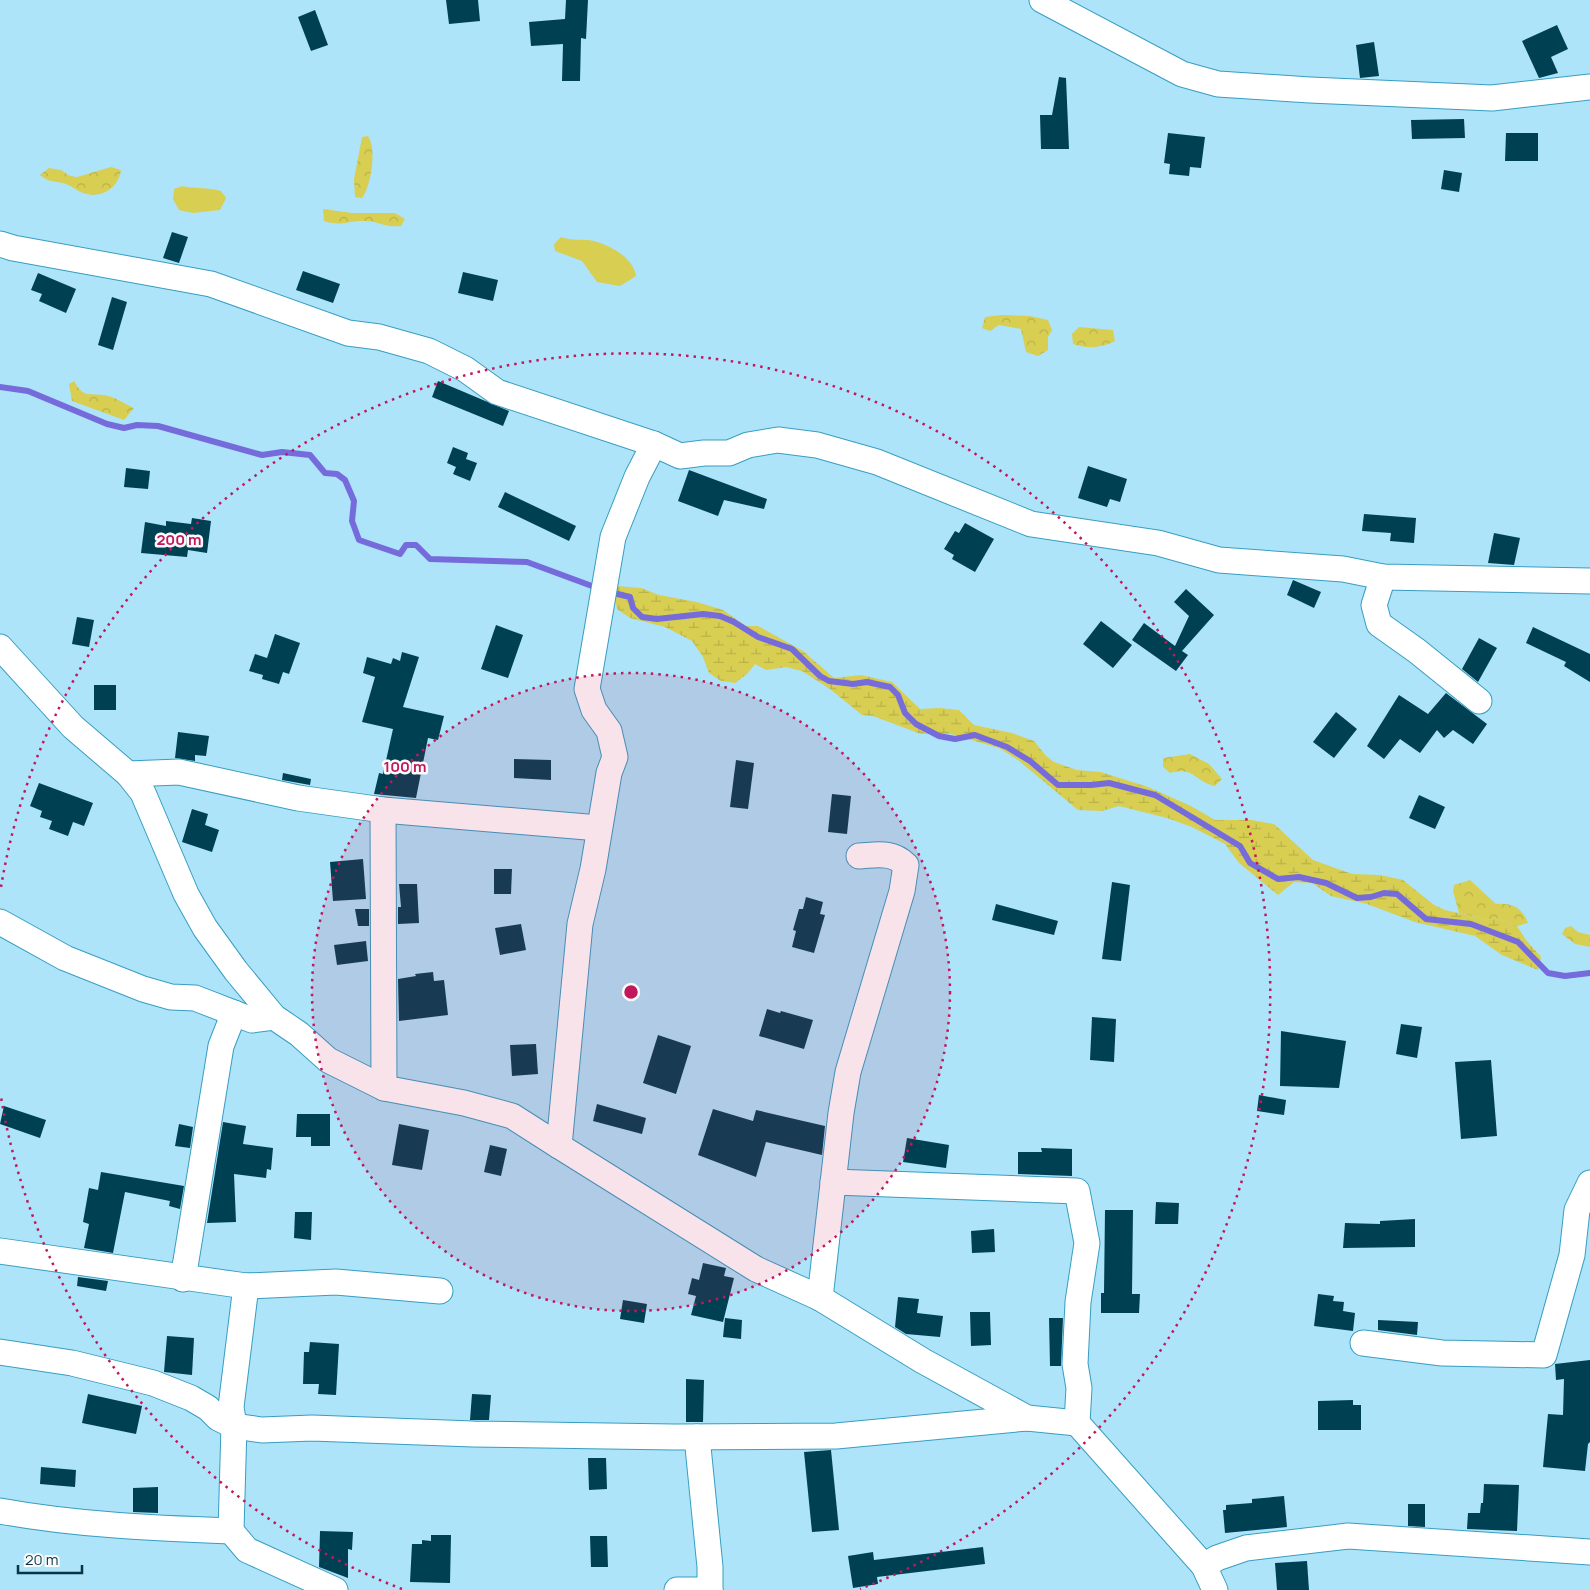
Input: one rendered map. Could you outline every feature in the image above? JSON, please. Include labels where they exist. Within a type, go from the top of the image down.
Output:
[{"type":"street","points":[[1042,0],[1182,74],[1218,84],[1492,98],[1590,87]]},
{"type":"street","points":[[0,244],[13,248],[211,284],[348,333],[379,337],[429,351],[466,369],[497,392],[654,444],[680,456],[704,452],[729,453],[748,445],[778,440],[817,445],[877,462],[1031,524],[1158,543],[1219,560],[1343,569],[1383,577],[1590,581]]},
{"type":"street","points":[[559,1146],[580,924],[593,869],[609,774],[616,757],[609,731],[594,710],[587,689],[613,537],[637,477],[654,444]]},
{"type":"street","points":[[1383,577],[1374,605],[1379,624],[1417,651],[1479,701]]},
{"type":"street","points":[[0,647],[73,727],[128,774],[143,793],[186,894],[205,928],[236,971],[274,1016],[299,1034],[328,1060],[384,1088],[464,1103],[512,1116],[756,1269],[820,1298],[923,1361],[1027,1418]]},
{"type":"street","points":[[128,774],[178,772],[298,798],[383,810],[599,828]]},
{"type":"street","points":[[383,810],[384,1088]]},
{"type":"street","points":[[820,1298],[848,1072],[902,891],[906,865],[899,858],[887,854],[859,856]]},
{"type":"street","points":[[0,922],[65,958],[143,989],[171,997],[195,998],[252,1020],[274,1016]]},
{"type":"street","points":[[183,1279],[221,1046],[234,1013]]},
{"type":"street","points":[[833,1182],[1077,1191],[1087,1243],[1078,1302],[1075,1364],[1079,1388],[1077,1423]]},
{"type":"street","points":[[1363,1343],[1442,1353],[1525,1353],[1544,1355],[1572,1255],[1578,1210],[1590,1183]]},
{"type":"street","points":[[0,1252],[183,1279],[246,1286],[336,1282],[440,1291]]},
{"type":"street","points":[[246,1286],[231,1407],[234,1426],[231,1531],[247,1550],[334,1590]]},
{"type":"street","points":[[0,1352],[72,1363],[153,1383],[192,1398],[208,1408],[218,1418],[234,1426],[262,1430],[312,1428],[473,1434],[697,1437],[836,1436],[1027,1418],[1077,1423],[1204,1566],[1215,1590]]},
{"type":"street","points":[[677,1590],[710,1590],[697,1437]]},
{"type":"street","points":[[0,1511],[40,1518],[138,1528],[231,1531]]},
{"type":"street","points":[[1204,1566],[1217,1558],[1246,1548],[1348,1536],[1590,1552]]},
{"type":"green space","points":[[368,136],[372,149],[370,177],[362,198],[355,197],[354,179],[362,137]]},
{"type":"green space","points":[[111,167],[121,170],[119,177],[108,191],[96,195],[83,193],[68,185],[50,181],[40,175],[49,168],[61,170],[70,176],[77,177]]},
{"type":"green space","points":[[182,186],[221,191],[226,198],[220,210],[193,213],[179,210],[173,199],[174,189]]},
{"type":"green space","points":[[323,209],[352,213],[395,213],[405,219],[401,226],[365,221],[331,223],[324,221]]},
{"type":"green space","points":[[561,237],[588,240],[611,247],[630,262],[636,276],[620,286],[597,282],[582,261],[555,251],[554,244]]},
{"type":"green space","points":[[1001,315],[1030,316],[1048,320],[1052,330],[1048,337],[1048,350],[1038,356],[1026,352],[1021,329],[999,325],[990,331],[982,328],[985,317]]},
{"type":"green space","points":[[1079,327],[1113,330],[1115,341],[1094,347],[1073,344],[1072,334]]},
{"type":"green space","points":[[74,381],[80,390],[86,394],[116,398],[134,408],[124,420],[72,401],[69,384]]},
{"type":"green space","points":[[617,586],[641,588],[659,595],[697,602],[723,610],[746,626],[758,626],[803,651],[834,678],[861,675],[892,682],[920,709],[940,708],[959,710],[974,725],[1012,733],[1034,741],[1046,756],[1054,762],[1077,770],[1101,772],[1148,787],[1191,806],[1215,820],[1252,820],[1274,824],[1313,860],[1352,874],[1380,875],[1403,880],[1434,905],[1445,910],[1488,920],[1497,918],[1517,926],[1541,957],[1538,970],[1502,955],[1475,936],[1415,922],[1367,904],[1331,896],[1312,883],[1294,882],[1278,895],[1239,863],[1225,844],[1192,827],[1167,818],[1119,806],[1102,811],[1078,810],[1018,760],[999,748],[951,734],[921,734],[873,716],[862,715],[830,689],[802,671],[786,667],[766,670],[755,664],[747,674],[735,683],[721,681],[709,673],[703,657],[692,641],[665,627],[630,618],[617,609],[614,594]]},
{"type":"green space","points":[[1190,754],[1209,764],[1222,779],[1215,786],[1184,771],[1170,773],[1163,767],[1163,758]]},
{"type":"green space","points":[[1470,880],[1496,904],[1507,904],[1516,907],[1523,913],[1528,923],[1517,926],[1497,918],[1488,920],[1459,913],[1453,891],[1454,885]]},
{"type":"green space","points":[[1571,926],[1578,932],[1590,935],[1590,947],[1575,944],[1562,934],[1565,928]]},
{"type":"building","points":[[446,0],[478,0],[480,21],[449,24]]},
{"type":"building","points":[[566,0],[588,0],[586,39],[581,38],[580,81],[562,81],[563,44],[531,46],[529,22],[565,19]]},
{"type":"building","points":[[315,10],[328,45],[311,51],[298,17]]},
{"type":"building","points":[[1557,25],[1568,49],[1551,57],[1558,73],[1539,78],[1522,41]]},
{"type":"building","points":[[1374,42],[1379,76],[1360,78],[1356,45]]},
{"type":"building","points":[[1059,77],[1066,78],[1069,149],[1041,149],[1040,115],[1052,115]]},
{"type":"building","points":[[1464,119],[1465,138],[1412,139],[1411,120]]},
{"type":"building","points":[[1168,133],[1205,137],[1201,168],[1190,167],[1189,176],[1169,174],[1170,164],[1164,163]]},
{"type":"building","points":[[1506,133],[1538,133],[1538,161],[1505,161]]},
{"type":"building","points":[[1444,170],[1462,173],[1459,192],[1441,189]]},
{"type":"building","points":[[172,232],[188,237],[179,263],[163,258]]},
{"type":"building","points":[[303,271],[340,284],[333,303],[296,290]]},
{"type":"building","points":[[463,272],[498,280],[493,301],[458,293]]},
{"type":"building","points":[[38,273],[76,289],[66,313],[39,301],[42,294],[31,290]]},
{"type":"building","points":[[112,297],[127,302],[113,350],[98,345]]},
{"type":"building","points":[[438,381],[509,411],[503,426],[432,397]]},
{"type":"building","points":[[453,447],[468,453],[466,459],[477,463],[470,481],[453,474],[456,467],[447,463]]},
{"type":"building","points":[[1088,466],[1127,479],[1120,502],[1110,499],[1107,507],[1078,498]]},
{"type":"building","points":[[126,468],[150,471],[148,489],[124,487]]},
{"type":"building","points":[[689,470],[767,499],[764,509],[724,500],[718,516],[678,501]]},
{"type":"building","points":[[505,492],[576,526],[569,541],[498,507]]},
{"type":"building","points":[[1364,514],[1416,518],[1414,543],[1390,541],[1391,533],[1362,531]]},
{"type":"building","points":[[192,518],[211,521],[207,553],[188,550],[187,557],[141,553],[145,522],[166,526],[166,521],[191,524]]},
{"type":"building","points":[[965,523],[994,539],[975,572],[952,559],[954,555],[944,549],[955,531],[959,533]]},
{"type":"building","points":[[1494,533],[1520,538],[1514,565],[1488,563]]},
{"type":"building","points":[[1293,580],[1321,592],[1314,608],[1287,595]]},
{"type":"building","points":[[1186,589],[1214,615],[1182,651],[1188,655],[1176,671],[1132,640],[1144,623],[1175,646],[1189,616],[1174,602]]},
{"type":"building","points":[[77,617],[94,620],[89,647],[72,644]]},
{"type":"building","points":[[1101,621],[1132,645],[1113,668],[1083,644]]},
{"type":"building","points":[[496,625],[523,635],[508,678],[481,669]]},
{"type":"building","points":[[1533,627],[1590,654],[1590,682],[1564,666],[1566,662],[1526,643]]},
{"type":"building","points":[[275,634],[300,643],[289,674],[283,672],[279,684],[262,679],[263,675],[249,671],[255,654],[267,658]]},
{"type":"building","points":[[1479,638],[1497,648],[1478,682],[1462,669]]},
{"type":"building","points":[[402,652],[419,657],[403,707],[444,716],[438,740],[428,738],[416,798],[374,794],[379,773],[383,774],[393,729],[362,722],[375,677],[363,673],[367,657],[391,664],[393,658],[400,661]]},
{"type":"building","points":[[94,685],[116,685],[116,710],[94,710]]},
{"type":"building","points":[[1446,693],[1487,724],[1473,744],[1453,730],[1444,738],[1437,730],[1420,753],[1400,739],[1384,759],[1367,746],[1399,695],[1428,714]]},
{"type":"building","points":[[1336,712],[1357,729],[1334,758],[1313,742]]},
{"type":"building","points":[[178,732],[209,736],[206,756],[195,755],[195,761],[175,758]]},
{"type":"building","points":[[514,759],[551,760],[551,780],[514,778]]},
{"type":"building","points":[[736,760],[754,763],[748,809],[730,807]]},
{"type":"building","points":[[283,773],[311,779],[310,785],[282,780]]},
{"type":"building","points":[[39,783],[93,803],[84,826],[73,822],[68,836],[49,829],[52,821],[40,817],[42,811],[30,806]]},
{"type":"building","points":[[832,794],[851,796],[847,834],[828,832]]},
{"type":"building","points":[[1419,795],[1445,807],[1435,829],[1409,818]]},
{"type":"building","points":[[192,809],[208,814],[205,825],[219,830],[212,852],[182,842]]},
{"type":"building","points":[[363,859],[366,899],[333,901],[330,862]]},
{"type":"building","points":[[494,869],[512,869],[511,894],[494,894]]},
{"type":"building","points":[[1112,882],[1130,885],[1121,961],[1102,959]]},
{"type":"building","points":[[399,884],[417,884],[419,923],[398,924],[398,907],[401,907]]},
{"type":"building","points":[[806,897],[823,902],[820,914],[825,915],[814,953],[792,947],[796,931],[793,930],[799,909],[803,909]]},
{"type":"building","points":[[996,904],[1058,921],[1054,935],[992,920]]},
{"type":"building","points":[[355,909],[369,909],[369,926],[358,926]]},
{"type":"building","points":[[521,924],[526,950],[500,955],[495,928]]},
{"type":"building","points":[[366,941],[368,961],[337,965],[334,945]]},
{"type":"building","points":[[433,972],[434,981],[444,980],[448,1015],[399,1021],[398,979],[416,976],[415,974]]},
{"type":"building","points":[[767,1009],[813,1020],[804,1049],[759,1036]]},
{"type":"building","points":[[1092,1017],[1116,1019],[1114,1062],[1090,1060]]},
{"type":"building","points":[[1401,1024],[1422,1027],[1417,1058],[1396,1054]]},
{"type":"building","points":[[1281,1031],[1346,1041],[1339,1088],[1280,1086]]},
{"type":"building","points":[[658,1035],[691,1046],[676,1094],[643,1083]]},
{"type":"building","points":[[536,1044],[538,1074],[512,1076],[510,1045]]},
{"type":"building","points":[[1491,1060],[1497,1136],[1461,1139],[1455,1062]]},
{"type":"building","points":[[1259,1095],[1286,1100],[1284,1115],[1257,1111]]},
{"type":"building","points":[[597,1104],[646,1118],[642,1134],[593,1121]]},
{"type":"building","points":[[4,1106],[46,1120],[40,1138],[0,1124]]},
{"type":"building","points":[[713,1109],[753,1121],[756,1110],[825,1126],[822,1155],[766,1142],[756,1177],[698,1155]]},
{"type":"building","points":[[297,1114],[330,1114],[330,1146],[311,1146],[311,1137],[296,1137]]},
{"type":"building","points":[[223,1122],[246,1126],[243,1144],[273,1148],[271,1170],[267,1169],[266,1178],[234,1174],[236,1222],[207,1223]]},
{"type":"building","points":[[179,1124],[193,1127],[190,1148],[175,1146]]},
{"type":"building","points":[[399,1124],[429,1130],[422,1170],[392,1165]]},
{"type":"building","points":[[907,1138],[949,1145],[946,1168],[903,1162]]},
{"type":"building","points":[[490,1145],[507,1149],[501,1176],[484,1172]]},
{"type":"building","points":[[1041,1148],[1072,1149],[1072,1176],[1018,1174],[1018,1152],[1042,1152]]},
{"type":"building","points":[[101,1172],[184,1186],[180,1209],[169,1206],[170,1201],[125,1192],[113,1253],[84,1248],[89,1224],[83,1222],[89,1188],[98,1190]]},
{"type":"building","points":[[1156,1202],[1179,1203],[1178,1224],[1155,1224]]},
{"type":"building","points":[[1105,1210],[1133,1210],[1132,1294],[1140,1294],[1139,1313],[1101,1313],[1101,1293],[1104,1293]]},
{"type":"building","points":[[295,1212],[312,1212],[311,1240],[294,1238]]},
{"type":"building","points":[[1415,1219],[1415,1247],[1343,1248],[1345,1223],[1380,1224],[1380,1221]]},
{"type":"building","points":[[994,1229],[995,1252],[972,1253],[971,1231]]},
{"type":"building","points":[[703,1263],[726,1268],[724,1276],[734,1278],[723,1322],[691,1315],[696,1296],[688,1294],[692,1278],[699,1280]]},
{"type":"building","points":[[78,1277],[108,1281],[106,1291],[77,1286]]},
{"type":"building","points":[[1318,1294],[1334,1296],[1333,1301],[1344,1302],[1343,1311],[1355,1313],[1353,1331],[1314,1326]]},
{"type":"building","points":[[898,1297],[919,1299],[917,1313],[943,1316],[940,1337],[906,1334],[895,1327]]},
{"type":"building","points":[[623,1300],[647,1304],[644,1323],[620,1319]]},
{"type":"building","points":[[970,1312],[990,1312],[991,1345],[971,1346]]},
{"type":"building","points":[[725,1318],[742,1320],[741,1339],[723,1337]]},
{"type":"building","points":[[1049,1318],[1063,1318],[1061,1366],[1050,1366]]},
{"type":"building","points":[[1378,1320],[1418,1322],[1417,1335],[1378,1330]]},
{"type":"building","points":[[167,1336],[194,1338],[192,1375],[164,1372]]},
{"type":"building","points":[[310,1342],[339,1344],[336,1395],[318,1394],[319,1384],[303,1384],[304,1352],[309,1352]]},
{"type":"building","points":[[1590,1360],[1590,1442],[1588,1444],[1585,1471],[1543,1467],[1548,1414],[1563,1415],[1564,1379],[1556,1380],[1555,1364]]},
{"type":"building","points":[[686,1379],[704,1380],[703,1422],[686,1422]]},
{"type":"building","points":[[88,1394],[142,1406],[136,1434],[82,1423]]},
{"type":"building","points":[[472,1394],[491,1395],[489,1420],[470,1420]]},
{"type":"building","points":[[1353,1400],[1353,1405],[1361,1405],[1361,1430],[1318,1430],[1318,1401]]},
{"type":"building","points":[[831,1450],[839,1530],[812,1532],[804,1452]]},
{"type":"building","points":[[588,1458],[606,1458],[607,1489],[589,1490]]},
{"type":"building","points":[[41,1467],[76,1470],[75,1487],[40,1484]]},
{"type":"building","points":[[1484,1484],[1519,1485],[1517,1531],[1467,1529],[1468,1513],[1480,1513],[1481,1503],[1483,1503]]},
{"type":"building","points":[[158,1487],[158,1513],[133,1512],[133,1488]]},
{"type":"building","points":[[1284,1496],[1287,1527],[1225,1533],[1223,1510],[1226,1510],[1226,1505],[1252,1503],[1252,1499]]},
{"type":"building","points":[[1408,1504],[1425,1504],[1425,1527],[1408,1526]]},
{"type":"building","points":[[320,1531],[353,1532],[352,1550],[348,1549],[348,1578],[319,1567]]},
{"type":"building","points":[[431,1535],[451,1535],[450,1583],[410,1582],[412,1544],[422,1544],[422,1540],[431,1541]]},
{"type":"building","points":[[590,1536],[607,1536],[608,1567],[591,1567]]},
{"type":"building","points":[[983,1547],[985,1564],[877,1577],[878,1584],[853,1588],[848,1556],[873,1552],[874,1560]]},
{"type":"building","points":[[1307,1561],[1309,1590],[1277,1590],[1275,1563]]},
{"type":"waterway","points":[[0,387],[28,391],[107,424],[124,428],[137,425],[158,426],[262,455],[282,452],[310,455],[325,473],[337,474],[345,480],[354,501],[352,521],[359,540],[400,554],[406,545],[416,545],[430,559],[527,562],[600,589]]},
{"type":"waterway","points":[[609,592],[630,597],[633,608],[642,617],[657,619],[703,614],[720,616],[734,622],[758,637],[792,649],[820,676],[829,681],[853,684],[867,682],[890,687],[898,695],[905,713],[916,724],[939,736],[955,739],[975,735],[1007,747],[1030,761],[1058,785],[1109,783],[1155,795],[1240,846],[1250,863],[1278,879],[1299,877],[1326,883],[1357,898],[1371,897],[1384,893],[1397,894],[1426,919],[1471,924],[1518,942],[1548,973],[1565,976],[1590,973]]}]
